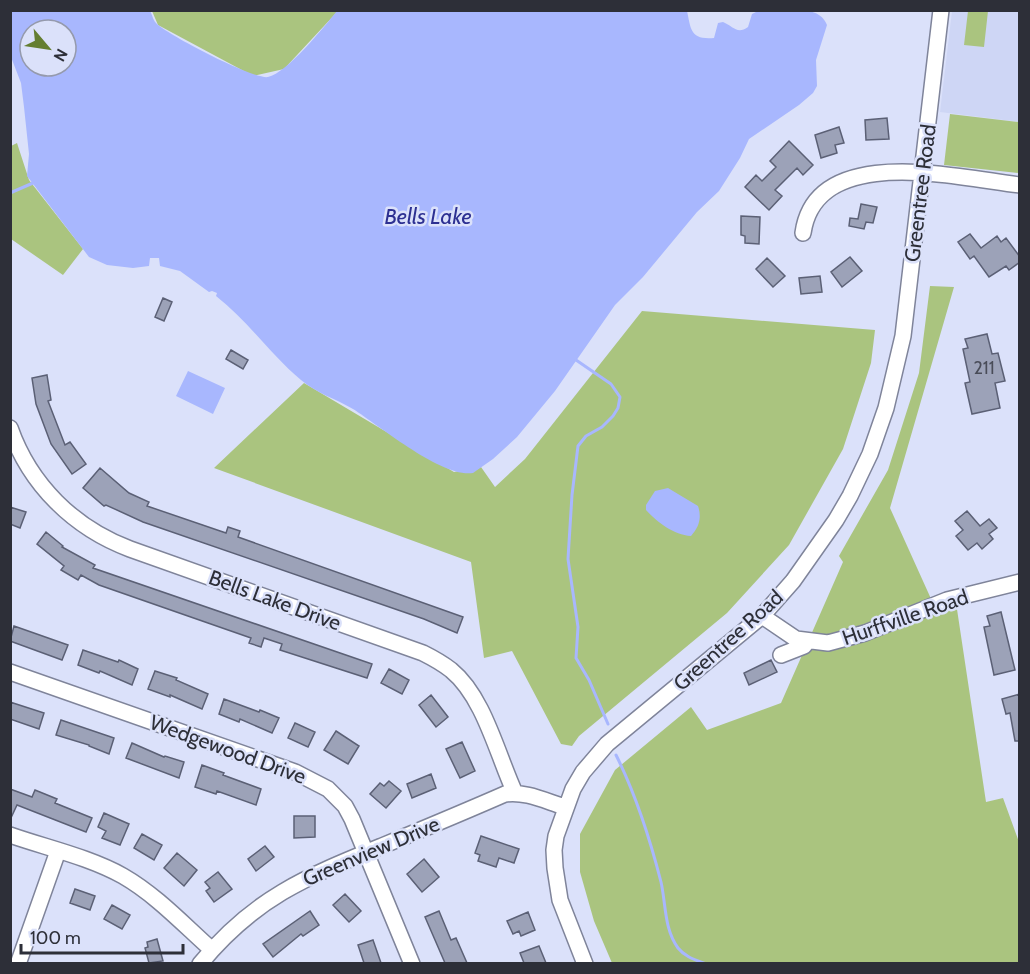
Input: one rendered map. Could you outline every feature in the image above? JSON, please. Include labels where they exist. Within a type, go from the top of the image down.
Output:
[{"type":"street","name":"Greentree Road","points":[[585,963],[557,887],[554,850],[565,807],[582,772],[607,744],[762,615],[804,566],[836,520],[861,475],[876,438],[903,336],[941,10]]},
{"type":"street","points":[[803,233],[805,220],[817,201],[840,183],[853,177],[877,173],[922,173],[1020,185]]},
{"type":"street","name":"Bells Lake Drive","points":[[10,428],[16,461],[44,487],[62,508],[115,543],[423,652],[439,661],[460,679],[480,710],[515,793]]},
{"type":"street","name":"Hurffville Road","points":[[762,615],[788,635],[807,642],[828,643],[947,600],[1020,582]]},
{"type":"street","points":[[781,655],[804,646],[807,642]]},
{"type":"street","name":"Wedgewood Drive","points":[[10,672],[307,777],[328,789],[345,806],[352,819],[412,963]]},
{"type":"street","points":[[515,793],[565,807]]},
{"type":"street","name":"Greenview Drive","points":[[200,963],[239,922],[277,894],[311,875],[505,794],[515,793]]},
{"type":"street","points":[[10,835],[102,866],[124,877],[154,898],[211,949]]},
{"type":"street","points":[[18,963],[58,851]]},
{"type":"shaded area","points":[[952,11],[1019,11],[1019,122],[940,112]]},
{"type":"green space","points":[[152,11],[338,11],[284,69],[253,76],[158,25]]},
{"type":"green space","points":[[968,11],[988,11],[984,47],[964,45]]},
{"type":"green space","points":[[950,114],[1019,122],[1019,173],[944,165]]},
{"type":"green space","points":[[17,143],[29,180],[83,249],[63,275],[11,239],[11,146]]},
{"type":"green space","points":[[930,286],[954,287],[890,508],[932,601],[955,596],[986,802],[1003,798],[1019,842],[1019,963],[612,963],[594,921],[580,872],[580,834],[615,770],[691,707],[707,730],[781,703],[843,562],[839,556],[888,470],[919,373]]},
{"type":"green space","points":[[642,311],[875,330],[871,363],[843,449],[789,545],[727,613],[579,736],[572,746],[561,744],[512,651],[484,658],[471,562],[214,468],[304,383],[454,472],[481,467],[495,487],[525,459]]},
{"type":"water","name":"Bells Lake","points":[[11,10],[150,11],[156,23],[163,29],[192,46],[246,71],[268,77],[276,74],[295,59],[337,11],[687,11],[693,32],[706,38],[714,38],[718,23],[723,22],[738,30],[748,27],[752,14],[758,11],[807,11],[815,13],[827,25],[816,60],[817,86],[813,93],[749,139],[719,191],[697,212],[643,277],[615,305],[555,391],[517,437],[493,459],[473,473],[445,468],[412,449],[353,409],[307,385],[216,296],[217,293],[209,292],[180,271],[160,266],[159,258],[150,258],[149,266],[133,268],[107,265],[89,257],[27,176],[29,154],[19,78],[78,78],[78,18],[18,18],[18,75],[11,57]]},
{"type":"water","points":[[188,371],[225,388],[213,414],[176,396]]},
{"type":"water","points":[[668,488],[698,506],[699,522],[691,536],[666,527],[646,510],[646,505],[655,491]]},
{"type":"building","points":[[887,118],[889,139],[866,140],[865,120]]},
{"type":"building","points":[[839,127],[844,143],[835,145],[837,153],[821,158],[815,135]]},
{"type":"building","points":[[789,141],[813,165],[803,175],[797,168],[775,190],[782,196],[769,210],[745,187],[756,175],[762,181],[776,167],[770,161]]},
{"type":"building","points":[[861,204],[877,207],[873,223],[866,222],[864,229],[849,226],[850,218],[858,219]]},
{"type":"building","points":[[741,216],[760,217],[759,244],[745,243],[745,236],[741,235]]},
{"type":"building","points":[[970,234],[981,248],[997,236],[1001,242],[1006,238],[1020,257],[1020,262],[1009,270],[1006,266],[989,277],[974,256],[970,259],[958,242]]},
{"type":"building","points":[[850,257],[862,271],[842,287],[831,272]]},
{"type":"building","points":[[767,258],[785,276],[773,287],[756,269]]},
{"type":"building","points":[[820,276],[822,292],[801,294],[799,278]]},
{"type":"building","points":[[163,298],[172,302],[164,321],[155,317]]},
{"type":"building","points":[[987,334],[992,354],[998,353],[1005,381],[995,383],[1000,408],[972,414],[965,383],[970,382],[963,349],[968,348],[965,339]]},
{"type":"building","points":[[231,350],[248,360],[243,369],[226,359]]},
{"type":"building","points":[[47,375],[51,400],[48,401],[65,445],[70,442],[86,464],[72,474],[51,444],[36,404],[32,378]]},
{"type":"building","points":[[100,468],[129,493],[149,502],[147,506],[226,533],[228,527],[240,531],[238,537],[463,617],[457,633],[424,619],[143,522],[104,506],[83,488]]},
{"type":"building","points":[[10,507],[26,512],[20,528],[10,524]]},
{"type":"building","points":[[967,511],[980,526],[989,519],[997,528],[989,534],[993,539],[982,549],[977,543],[968,550],[956,536],[963,530],[955,521]]},
{"type":"building","points":[[46,532],[62,547],[95,565],[93,568],[372,664],[367,678],[280,650],[282,644],[264,638],[261,647],[249,643],[251,638],[99,585],[81,575],[78,580],[61,570],[64,566],[37,544]]},
{"type":"building","points":[[1001,612],[1015,670],[994,675],[984,627],[990,626],[987,616]]},
{"type":"building","points":[[14,626],[68,645],[62,660],[10,641]]},
{"type":"building","points":[[83,650],[118,662],[119,660],[138,669],[132,685],[100,671],[99,673],[78,665]]},
{"type":"building","points":[[771,660],[777,672],[749,685],[744,673]]},
{"type":"building","points":[[389,669],[409,680],[402,694],[381,683]]},
{"type":"building","points":[[155,671],[177,678],[176,680],[208,694],[202,709],[170,695],[170,697],[148,689]]},
{"type":"building","points":[[1020,694],[1020,741],[1015,741],[1010,713],[1006,714],[1002,699]]},
{"type":"building","points":[[431,695],[448,717],[436,727],[419,705]]},
{"type":"building","points":[[224,699],[279,718],[272,733],[240,719],[239,722],[219,714]]},
{"type":"building","points":[[10,702],[44,713],[39,729],[10,719]]},
{"type":"building","points":[[61,720],[114,738],[109,754],[56,735]]},
{"type":"building","points":[[295,723],[315,732],[308,747],[288,738]]},
{"type":"building","points":[[336,731],[359,746],[348,764],[324,750]]},
{"type":"building","points":[[462,742],[475,771],[460,778],[446,749]]},
{"type":"building","points":[[132,743],[164,757],[184,762],[179,778],[126,758]]},
{"type":"building","points":[[202,765],[261,789],[256,805],[217,791],[216,794],[195,787]]},
{"type":"building","points":[[431,774],[436,788],[412,798],[407,784]]},
{"type":"building","points":[[389,781],[401,791],[386,808],[370,794],[380,783],[384,786]]},
{"type":"building","points":[[10,789],[32,797],[35,790],[57,799],[55,803],[92,818],[86,832],[17,805],[10,820]]},
{"type":"building","points":[[104,813],[129,824],[120,845],[102,838],[106,831],[98,827]]},
{"type":"building","points":[[294,816],[315,816],[315,837],[294,838]]},
{"type":"building","points":[[142,834],[162,845],[154,860],[134,848]]},
{"type":"building","points":[[481,836],[519,849],[514,863],[499,858],[496,867],[478,861],[480,855],[475,853]]},
{"type":"building","points":[[265,846],[274,857],[256,871],[248,859]]},
{"type":"building","points":[[177,853],[197,870],[184,886],[164,868]]},
{"type":"building","points":[[424,859],[439,877],[422,892],[407,874]]},
{"type":"building","points":[[218,872],[232,889],[214,902],[206,891],[210,888],[205,882]]},
{"type":"building","points":[[75,889],[95,896],[90,910],[70,903]]},
{"type":"building","points":[[345,894],[361,911],[349,922],[333,905]]},
{"type":"building","points":[[112,905],[130,915],[122,929],[104,919]]},
{"type":"building","points":[[310,911],[319,925],[303,936],[301,934],[273,957],[263,944]]},
{"type":"building","points":[[439,911],[451,940],[456,938],[467,963],[445,963],[425,917]]},
{"type":"building","points":[[528,912],[535,930],[521,936],[519,931],[513,934],[507,921]]},
{"type":"building","points":[[157,939],[163,961],[149,963],[145,948],[148,947],[147,942]]},
{"type":"building","points":[[373,940],[381,963],[364,963],[358,945]]},
{"type":"building","points":[[539,946],[546,963],[524,963],[520,953]]},
{"type":"waterway","points":[[10,193],[33,183]]},
{"type":"waterway","points":[[576,360],[611,384],[620,397],[618,408],[613,416],[602,427],[586,436],[578,446],[568,559],[578,627],[576,658],[589,680],[608,724]]},
{"type":"waterway","points":[[616,755],[647,833],[661,882],[673,941],[684,954],[706,964]]}]
